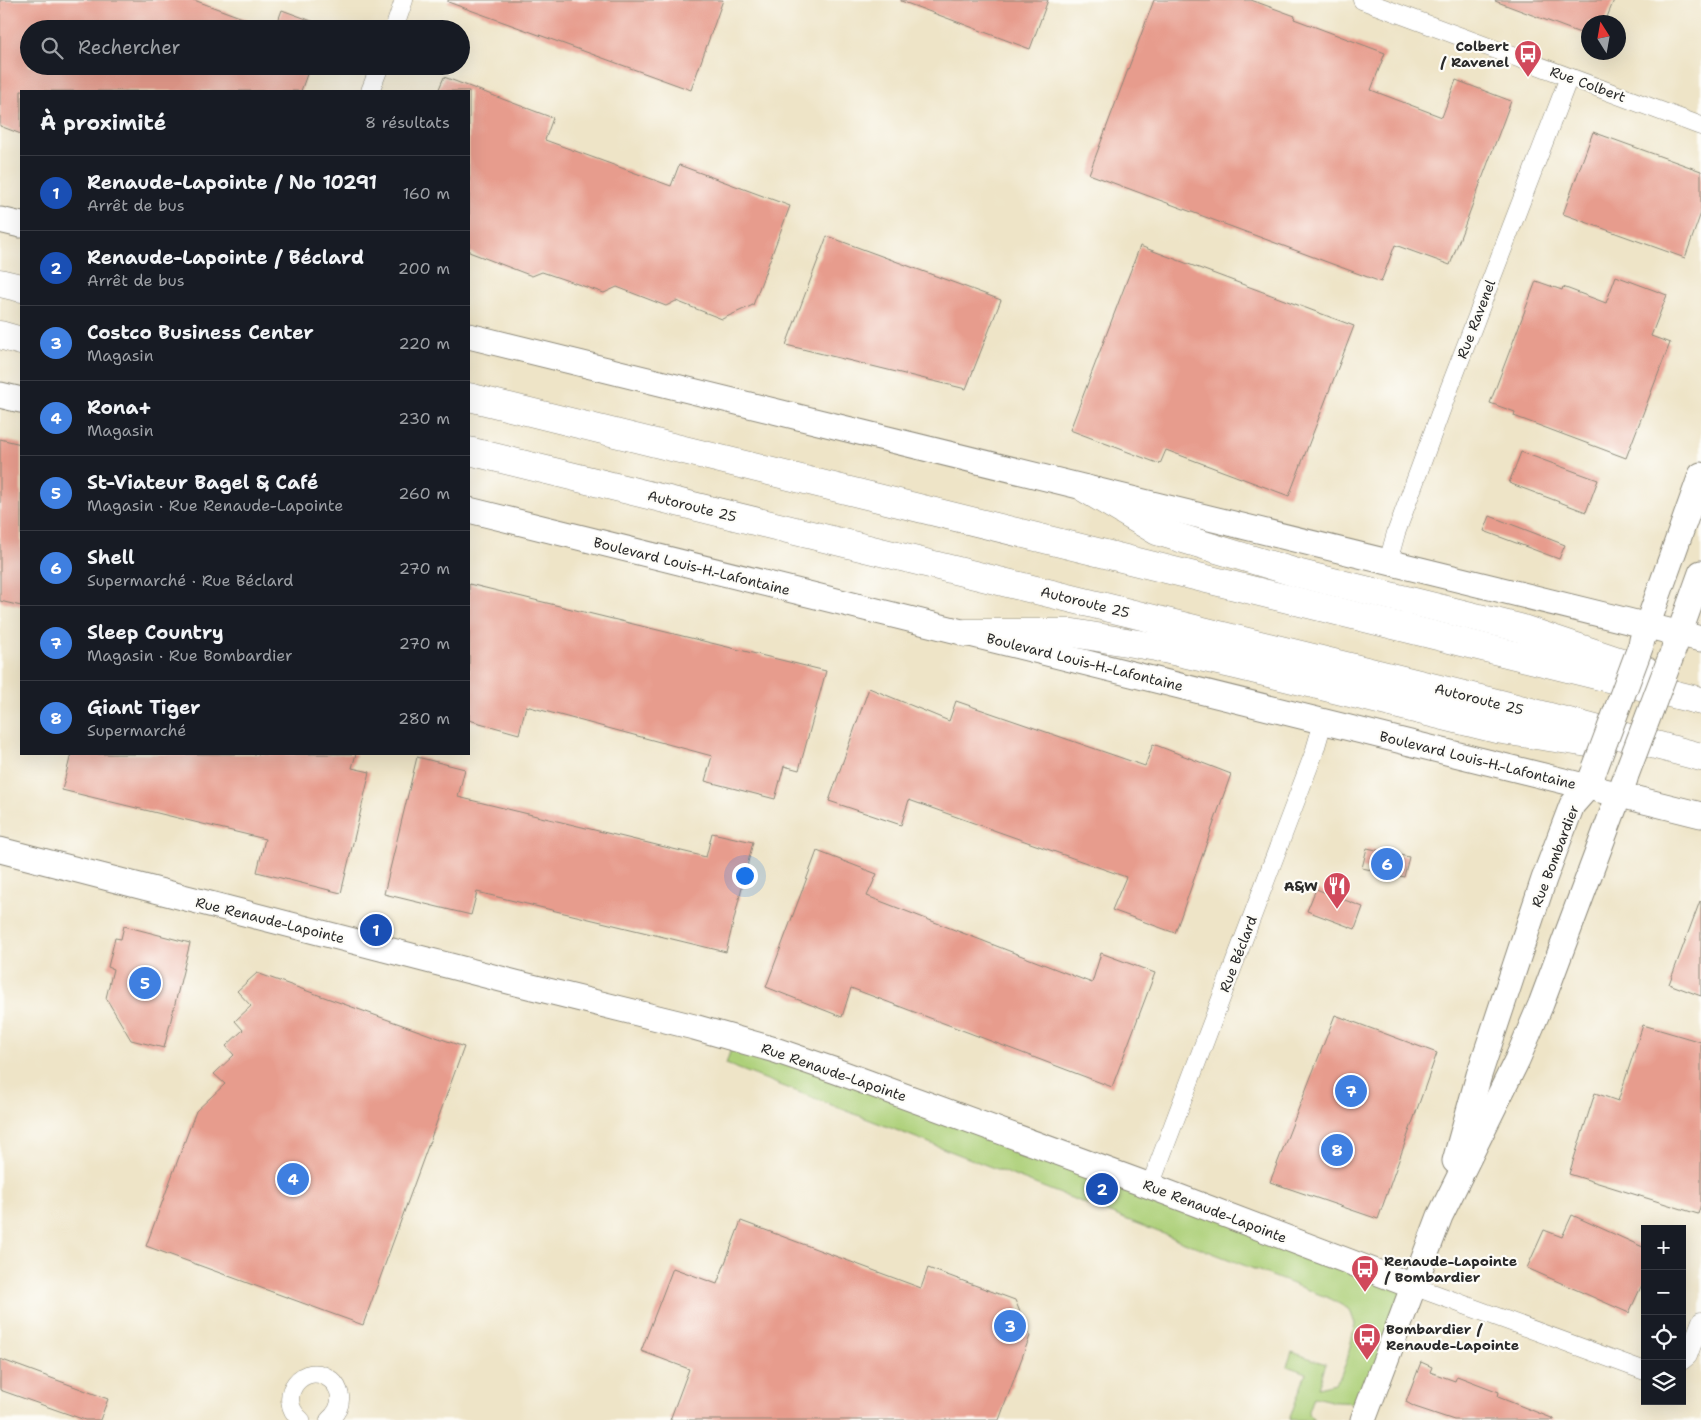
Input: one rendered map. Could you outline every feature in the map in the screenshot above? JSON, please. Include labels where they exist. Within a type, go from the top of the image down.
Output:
[{"type":"highway","points":[[0,282],[20,288]]},
{"type":"highway","points":[[0,335],[20,340]]},
{"type":"highway","points":[[470,397],[1701,701]]},
{"type":"highway","name":"Autoroute 25","points":[[470,451],[1501,704],[1701,758]]},
{"type":"highway","points":[[1086,489],[1157,531],[1297,573],[1520,628],[1701,689]]},
{"type":"highway","points":[[966,633],[1073,633],[1138,644],[1236,665],[1496,728],[1701,758]]},
{"type":"street","points":[[397,20],[404,0]]},
{"type":"street","name":"Rue Colbert","points":[[1362,0],[1701,126]]},
{"type":"street","points":[[370,90],[376,75]]},
{"type":"street","name":"Rue Ravenel","points":[[1388,562],[1396,533],[1449,390],[1569,77]]},
{"type":"street","points":[[0,220],[20,225]]},
{"type":"street","points":[[470,336],[1388,562],[1644,635],[1684,642]]},
{"type":"street","points":[[0,395],[20,400]]},
{"type":"street","name":"Rue Bombardier","points":[[1440,1216],[1479,1075],[1532,914],[1572,805],[1591,777],[1701,475]]},
{"type":"street","name":"Boulevard Louis-H.-Lafontaine","points":[[470,510],[1323,722],[1591,777],[1623,785],[1701,815]]},
{"type":"street","name":"Rue Bombardier","points":[[1363,1420],[1440,1216],[1517,1060],[1541,1004],[1623,785],[1684,642],[1701,573]]},
{"type":"street","name":"Rue Béclard","points":[[1150,1186],[1314,753],[1323,722]]},
{"type":"street","name":"Rue Renaude-Lapointe","points":[[0,850],[694,1027],[774,1050],[1150,1186],[1413,1286],[1641,1370]]},
{"type":"street","points":[[1683,1360],[1688,1356],[1701,1321]]},
{"type":"street","points":[[301,1420],[294,1414],[290,1406],[291,1388],[303,1376],[320,1374],[334,1383],[340,1398],[336,1413],[329,1420]]},
{"type":"green space","points":[[734,1039],[1413,1286],[1370,1403],[1336,1402],[1314,1397],[1308,1414],[1315,1420],[1289,1420],[1306,1373],[1287,1366],[1292,1352],[1326,1364],[1318,1387],[1335,1383],[1340,1377],[1347,1360],[1355,1324],[1350,1310],[1331,1299],[726,1064]]},
{"type":"building","points":[[0,0],[194,0],[248,20],[20,20],[20,75],[307,75],[301,90],[20,90],[20,134],[0,126]]},
{"type":"building","points":[[448,0],[723,0],[691,90],[448,2]]},
{"type":"building","points":[[901,0],[1048,0],[1030,49]]},
{"type":"building","points":[[1154,0],[1251,0],[1295,16],[1294,19],[1385,53],[1371,90],[1442,117],[1456,80],[1511,101],[1450,265],[1395,245],[1381,282],[1089,174]]},
{"type":"building","points":[[1614,0],[1608,15],[1581,15],[1581,33],[1495,1]]},
{"type":"building","points":[[282,10],[309,20],[278,20]]},
{"type":"building","points":[[444,77],[553,118],[545,140],[671,186],[679,165],[790,206],[753,305],[722,319],[676,301],[666,306],[617,287],[604,293],[542,272],[532,276],[470,252],[470,90],[438,90]]},
{"type":"building","points":[[1593,132],[1701,171],[1701,213],[1685,258],[1563,214]]},
{"type":"building","points":[[827,236],[1001,300],[966,389],[786,345]]},
{"type":"building","points":[[1140,246],[1354,326],[1289,496],[1166,450],[1160,464],[1070,430]]},
{"type":"building","points":[[1616,276],[1667,295],[1651,336],[1670,343],[1626,458],[1514,416],[1515,412],[1490,403],[1536,281],[1562,290],[1563,287],[1606,303]]},
{"type":"building","points":[[0,439],[20,444],[20,606],[0,601]]},
{"type":"building","points":[[1521,452],[1598,480],[1586,512],[1509,483]]},
{"type":"building","points":[[1490,516],[1565,545],[1559,559],[1484,531]]},
{"type":"building","points":[[470,584],[826,671],[799,770],[784,766],[775,799],[705,781],[712,756],[526,706],[519,734],[470,720]]},
{"type":"building","points":[[869,688],[949,721],[956,701],[1145,766],[1153,744],[1231,774],[1175,933],[1112,910],[1126,877],[909,800],[901,825],[829,801]]},
{"type":"building","points":[[71,755],[356,755],[352,768],[370,772],[341,893],[257,872],[265,839],[62,790]]},
{"type":"building","points":[[417,757],[465,769],[458,797],[706,857],[712,833],[753,842],[726,952],[477,892],[471,915],[384,894]]},
{"type":"building","points":[[1367,848],[1409,857],[1404,877],[1362,868]]},
{"type":"building","points":[[817,851],[877,874],[867,896],[1092,983],[1101,953],[1155,973],[1112,1087],[851,988],[842,1017],[766,987]]},
{"type":"building","points":[[1316,889],[1363,907],[1355,929],[1307,911]]},
{"type":"building","points":[[1701,902],[1701,996],[1669,984]]},
{"type":"building","points":[[124,926],[190,943],[164,1048],[131,1040],[106,998],[113,969],[108,967],[115,938],[121,939]]},
{"type":"building","points":[[257,973],[464,1047],[363,1325],[146,1246],[196,1111],[225,1084],[214,1074],[234,1055],[226,1046],[243,1030],[235,1021],[251,1006],[237,991]]},
{"type":"building","points":[[1335,1015],[1437,1053],[1378,1219],[1270,1182]]},
{"type":"building","points":[[1643,1025],[1701,1042],[1701,1204],[1698,1214],[1569,1174],[1595,1093],[1618,1101]]},
{"type":"building","points":[[1572,1215],[1641,1246],[1641,1287],[1629,1313],[1527,1268],[1544,1230],[1562,1237]]},
{"type":"building","points":[[741,1221],[921,1288],[928,1268],[1015,1300],[1030,1336],[999,1420],[670,1420],[689,1369],[641,1351],[673,1268],[717,1284]]},
{"type":"building","points":[[0,1359],[108,1399],[100,1420],[85,1420],[0,1390]]},
{"type":"building","points":[[1421,1362],[1432,1367],[1430,1372],[1455,1381],[1457,1376],[1499,1392],[1498,1397],[1554,1420],[1454,1420],[1415,1407],[1406,1402]]},
{"type":"place","name":"Colbert / Ravenel","points":[[1528,78]]},
{"type":"place","name":"Shell","points":[[1387,864]]},
{"type":"place","name":"A&W","points":[[1337,910]]},
{"type":"place","name":"Renaude-Lapointe / No 10291","points":[[376,930]]},
{"type":"place","name":"St-Viateur Bagel & Café","points":[[145,983]]},
{"type":"place","name":"Sleep Country","points":[[1351,1091]]},
{"type":"place","name":"Giant Tiger","points":[[1337,1150]]},
{"type":"place","name":"Rona+","points":[[293,1179]]},
{"type":"place","name":"Renaude-Lapointe / Béclard","points":[[1102,1189]]},
{"type":"place","name":"Renaude-Lapointe / Bombardier","points":[[1365,1293]]},
{"type":"place","name":"Costco Business Center","points":[[1010,1326]]},
{"type":"place","name":"Bombardier / Renaude-Lapointe","points":[[1367,1361]]}]
